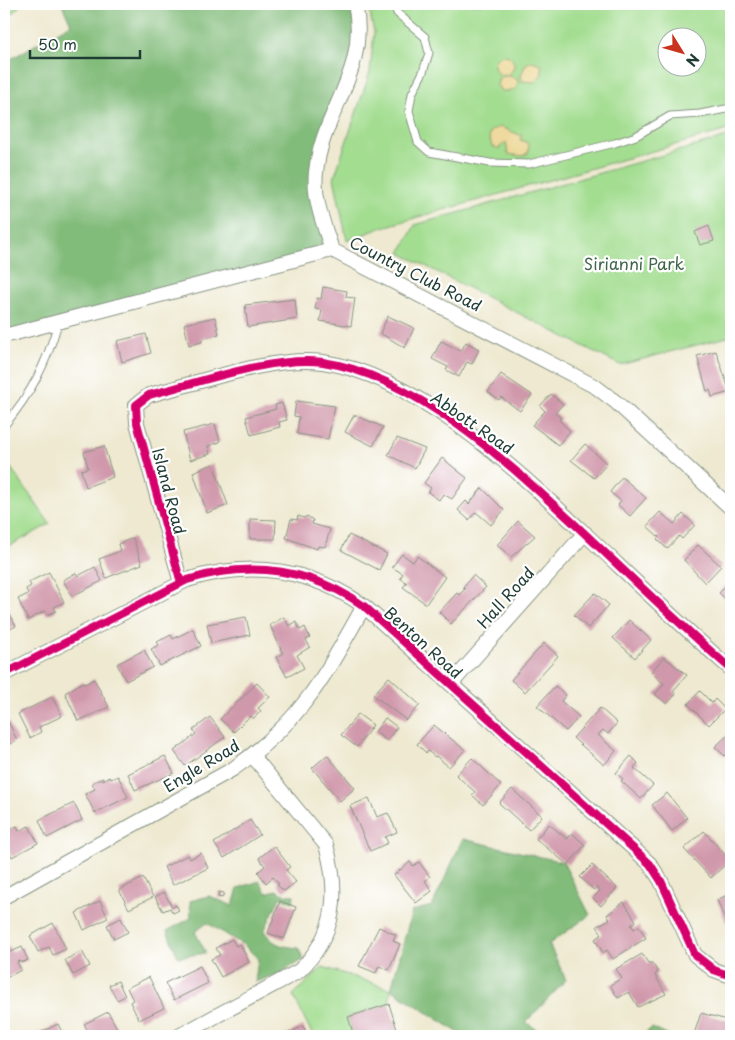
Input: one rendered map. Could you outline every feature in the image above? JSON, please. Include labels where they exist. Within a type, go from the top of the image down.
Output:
[{"type":"street","points":[[332,250],[318,205],[315,173],[321,145],[351,76],[358,43],[355,4]]},
{"type":"street","name":"Country Club Road","points":[[4,336],[332,250],[596,386],[731,508]]},
{"type":"street","name":"Abbott Road","points":[[136,405],[149,395],[277,363],[322,362],[346,367],[377,379],[439,413],[514,467],[731,669]]},
{"type":"street","name":"Island Road","points":[[136,405],[138,423],[180,583]]},
{"type":"street","name":"Hall Road","points":[[451,684],[585,533]]},
{"type":"street","name":"Benton Road","points":[[4,674],[180,583],[204,575],[238,570],[268,570],[294,573],[320,581],[343,592],[364,606],[650,864],[661,881],[696,955],[714,970],[731,976]]},
{"type":"street","name":"Engle Road","points":[[4,897],[233,769],[252,755],[287,724],[307,702],[324,678],[364,606]]},
{"type":"street","points":[[179,1036],[299,971],[313,958],[323,943],[330,927],[333,908],[330,860],[326,845],[252,755]]},
{"type":"lane","points":[[394,4],[397,14],[425,37],[429,54],[423,72],[412,94],[409,111],[418,142],[430,152],[490,162],[529,164],[616,143],[636,136],[670,116],[700,114],[731,108]]},
{"type":"lane","points":[[4,426],[25,401],[48,357],[58,322]]},
{"type":"green space","points":[[4,4],[21,4],[4,24]]},
{"type":"green space","points":[[62,4],[355,4],[358,43],[315,173],[332,250],[4,333],[4,63],[71,24]]},
{"type":"green space","points":[[368,4],[731,4],[731,129],[383,227],[347,241],[334,178],[370,72],[374,32]]},
{"type":"green space","name":"Sirianni Park","points":[[731,136],[731,336],[620,365],[400,253],[415,225]]},
{"type":"green space","points":[[4,458],[50,524],[4,549]]},
{"type":"green space","points":[[463,839],[563,862],[590,915],[549,944],[566,980],[526,1022],[546,1036],[464,1036],[391,989],[412,911],[432,906]]},
{"type":"green space","points":[[260,881],[266,893],[276,890],[286,895],[294,895],[293,902],[280,897],[264,931],[271,940],[279,944],[299,948],[303,960],[278,974],[255,982],[258,959],[244,945],[207,923],[195,932],[206,953],[178,957],[167,931],[191,918],[190,901],[209,896],[233,906],[238,888]]},
{"type":"green space","points":[[323,967],[391,989],[389,1004],[348,1017],[354,1036],[313,1036],[293,995]]},
{"type":"green space","points":[[652,1028],[669,1036],[641,1036]]},
{"type":"sand","points":[[504,55],[511,58],[514,65],[511,72],[504,75],[497,72],[494,65],[497,58]]},
{"type":"sand","points":[[532,61],[541,64],[542,74],[535,82],[522,81],[521,75],[526,64]]},
{"type":"sand","points":[[510,76],[518,80],[517,87],[512,91],[501,91],[497,85],[499,78]]},
{"type":"sand","points":[[501,127],[522,136],[520,140],[526,142],[529,146],[528,153],[522,156],[508,154],[506,142],[498,149],[492,146],[489,136],[492,130]]},
{"type":"building","points":[[709,226],[714,241],[700,245],[695,232]]},
{"type":"building","points":[[323,287],[347,291],[346,297],[355,298],[351,326],[320,321],[322,310],[315,309],[317,298],[321,299]]},
{"type":"building","points":[[295,299],[297,319],[248,327],[245,305]]},
{"type":"building","points":[[388,316],[414,328],[405,348],[380,333]]},
{"type":"building","points":[[215,317],[219,334],[202,339],[202,342],[189,345],[184,324]]},
{"type":"building","points":[[146,334],[151,353],[122,362],[117,341]]},
{"type":"building","points":[[441,341],[461,351],[466,342],[479,349],[472,364],[467,362],[459,377],[446,370],[448,367],[432,359]]},
{"type":"building","points":[[716,351],[730,392],[712,397],[710,390],[707,391],[697,356]]},
{"type":"building","points":[[501,374],[532,395],[520,411],[501,397],[499,400],[488,392]]},
{"type":"building","points":[[551,394],[563,404],[555,413],[570,431],[558,445],[532,425],[545,411],[540,406]]},
{"type":"building","points":[[296,401],[335,406],[328,439],[297,434],[299,417],[294,416]]},
{"type":"building","points":[[282,403],[287,420],[279,422],[280,427],[251,435],[246,417],[276,409],[275,405]]},
{"type":"building","points":[[354,415],[383,427],[373,446],[345,432]]},
{"type":"building","points":[[215,424],[220,442],[208,446],[210,454],[190,460],[183,432]]},
{"type":"building","points":[[397,438],[425,449],[415,468],[388,455]]},
{"type":"building","points":[[585,444],[607,464],[594,478],[571,460]]},
{"type":"building","points":[[104,446],[113,477],[86,487],[81,470],[88,468],[84,452]]},
{"type":"building","points":[[442,458],[467,478],[452,499],[443,494],[439,500],[428,492],[431,488],[424,483]]},
{"type":"building","points":[[213,464],[228,505],[207,513],[193,472]]},
{"type":"building","points":[[622,477],[646,498],[630,516],[618,505],[621,501],[610,492]]},
{"type":"building","points":[[482,488],[504,510],[491,525],[476,512],[469,520],[458,510],[466,501],[469,504]]},
{"type":"building","points":[[660,512],[674,524],[683,514],[695,525],[682,539],[679,536],[667,549],[657,539],[659,537],[647,526]]},
{"type":"building","points":[[298,516],[304,518],[307,516],[313,520],[312,524],[330,529],[325,547],[318,546],[317,549],[286,538],[291,519],[297,520]]},
{"type":"building","points":[[250,519],[276,520],[275,539],[250,539]]},
{"type":"building","points":[[518,521],[535,536],[511,557],[497,545]]},
{"type":"building","points":[[349,535],[387,554],[379,570],[341,550]]},
{"type":"building","points":[[133,538],[142,564],[106,578],[99,559],[120,551],[118,544]]},
{"type":"building","points":[[698,545],[721,566],[705,583],[684,560]]},
{"type":"building","points":[[402,554],[413,562],[417,556],[445,577],[426,604],[403,587],[407,583],[400,578],[403,574],[392,567]]},
{"type":"building","points":[[95,567],[102,581],[72,596],[63,580],[76,573],[78,576]]},
{"type":"building","points":[[49,572],[64,602],[54,607],[56,611],[47,615],[45,611],[28,620],[18,599],[28,594],[26,589],[31,586],[29,582]]},
{"type":"building","points":[[473,575],[486,587],[451,624],[439,612],[457,593],[459,595],[465,589],[463,587]]},
{"type":"building","points":[[731,580],[731,604],[719,593]]},
{"type":"building","points":[[595,593],[609,605],[588,628],[574,615]]},
{"type":"building","points":[[4,603],[16,626],[4,632]]},
{"type":"building","points":[[246,617],[250,635],[211,643],[207,624]]},
{"type":"building","points":[[284,617],[289,626],[296,622],[300,630],[305,627],[310,638],[306,640],[310,647],[297,655],[304,668],[287,677],[276,657],[283,654],[270,625]]},
{"type":"building","points":[[629,620],[651,640],[635,658],[613,638]]},
{"type":"building","points":[[193,629],[201,646],[160,666],[151,649],[159,645],[157,642],[171,635],[173,639]]},
{"type":"building","points":[[544,643],[558,656],[525,692],[511,680]]},
{"type":"building","points":[[144,650],[153,667],[126,681],[117,664]]},
{"type":"building","points":[[664,657],[687,675],[673,691],[676,694],[667,704],[655,694],[664,684],[651,672]]},
{"type":"building","points":[[389,677],[420,705],[406,720],[373,695]]},
{"type":"building","points":[[94,679],[109,707],[78,721],[65,693],[83,682],[85,684]]},
{"type":"building","points":[[257,683],[270,697],[258,708],[261,711],[253,719],[250,716],[234,732],[220,719]]},
{"type":"building","points":[[555,686],[566,695],[561,701],[579,717],[566,731],[537,706]]},
{"type":"building","points":[[700,691],[712,703],[715,699],[725,709],[709,725],[688,704]]},
{"type":"building","points":[[52,697],[62,716],[39,727],[41,732],[30,738],[18,714]]},
{"type":"building","points":[[600,708],[617,723],[608,734],[603,730],[598,735],[616,751],[604,765],[573,738]]},
{"type":"building","points":[[358,714],[373,725],[357,747],[341,735]]},
{"type":"building","points":[[210,717],[225,737],[185,766],[174,751],[196,734],[193,730]]},
{"type":"building","points":[[385,718],[397,727],[387,741],[375,732]]},
{"type":"building","points":[[8,721],[17,740],[4,747],[4,724]]},
{"type":"building","points":[[434,725],[465,750],[449,767],[428,751],[426,753],[417,744]]},
{"type":"building","points":[[731,732],[731,749],[725,756],[715,747]]},
{"type":"building","points":[[327,755],[355,788],[340,801],[312,768]]},
{"type":"building","points":[[165,756],[174,773],[135,790],[128,774]]},
{"type":"building","points":[[631,756],[638,763],[634,768],[653,785],[641,799],[621,781],[623,779],[616,773]]},
{"type":"building","points":[[472,758],[501,785],[483,805],[472,795],[475,792],[456,775]]},
{"type":"building","points":[[118,776],[128,797],[95,813],[85,794],[95,789],[92,783],[103,778],[103,780],[109,777],[111,779]]},
{"type":"building","points":[[512,789],[542,816],[529,830],[499,803]]},
{"type":"building","points":[[667,793],[687,818],[672,831],[652,805]]},
{"type":"building","points":[[369,798],[377,817],[388,813],[397,832],[385,837],[388,843],[370,851],[350,806]]},
{"type":"building","points":[[74,803],[82,820],[47,838],[39,820]]},
{"type":"building","points":[[250,820],[260,835],[224,858],[214,843]]},
{"type":"building","points":[[549,824],[567,839],[572,833],[585,845],[568,865],[536,839]]},
{"type":"building","points":[[17,826],[19,831],[29,826],[38,843],[12,857],[4,842],[4,832]]},
{"type":"building","points":[[704,831],[730,860],[711,878],[684,849]]},
{"type":"building","points":[[274,846],[290,867],[286,870],[296,882],[284,891],[277,885],[279,884],[273,877],[266,883],[258,872],[265,866],[259,858]]},
{"type":"building","points":[[201,853],[208,868],[173,885],[164,867],[188,855],[190,859]]},
{"type":"building","points":[[410,862],[413,866],[419,862],[430,877],[425,881],[432,891],[416,903],[394,875]]},
{"type":"building","points":[[592,865],[617,888],[601,906],[593,898],[600,891],[596,887],[594,890],[580,877]]},
{"type":"building","points":[[143,878],[153,897],[129,909],[119,890]]},
{"type":"building","points":[[164,892],[172,907],[176,905],[179,910],[173,913],[170,908],[163,911],[155,897]]},
{"type":"building","points":[[219,892],[224,893],[222,898],[218,897]]},
{"type":"building","points":[[731,893],[731,922],[727,924],[717,900]]},
{"type":"building","points":[[100,901],[108,918],[84,930],[76,913]]},
{"type":"building","points":[[280,901],[296,907],[284,939],[268,933]]},
{"type":"building","points":[[624,902],[636,921],[631,925],[634,929],[639,926],[646,938],[613,959],[607,950],[603,953],[595,939],[602,934],[597,926],[610,919],[607,915]]},
{"type":"building","points":[[121,918],[128,932],[114,939],[107,925]]},
{"type":"building","points":[[53,923],[66,949],[53,955],[49,947],[38,952],[30,936]]},
{"type":"building","points":[[379,927],[396,935],[393,941],[400,944],[389,970],[379,966],[376,973],[359,966]]},
{"type":"building","points":[[232,939],[236,946],[240,944],[249,962],[221,977],[211,959],[220,955],[216,948]]},
{"type":"building","points":[[9,946],[11,952],[22,947],[28,960],[21,963],[20,961],[17,962],[21,970],[6,978],[4,973],[4,948]]},
{"type":"building","points":[[82,951],[90,966],[73,975],[65,960]]},
{"type":"building","points":[[642,954],[658,972],[655,975],[666,994],[638,1007],[629,992],[618,998],[610,985],[622,978],[616,969]]},
{"type":"building","points":[[200,966],[208,983],[174,1000],[165,983]]},
{"type":"building","points":[[149,977],[164,1008],[139,1020],[130,1002],[133,1000],[127,988]]},
{"type":"building","points":[[118,981],[125,996],[117,1000],[109,985]]},
{"type":"building","points":[[389,1004],[399,1036],[354,1036],[348,1017]]},
{"type":"building","points":[[108,1012],[117,1028],[101,1036],[91,1036],[84,1024]]},
{"type":"building","points":[[701,1013],[731,1021],[731,1036],[694,1034]]},
{"type":"building","points":[[58,1024],[64,1036],[33,1036]]},
{"type":"building","points":[[303,1026],[308,1036],[283,1036]]},
{"type":"cycle path","points":[[181,583],[137,423],[136,405],[149,395],[236,371],[282,363],[323,362],[358,371],[394,385],[462,428],[526,480],[731,669]]},
{"type":"cycle path","points":[[4,674],[187,580],[234,570],[257,569],[279,571],[322,583],[364,606],[650,864],[661,881],[695,955],[714,970],[731,976]]}]
